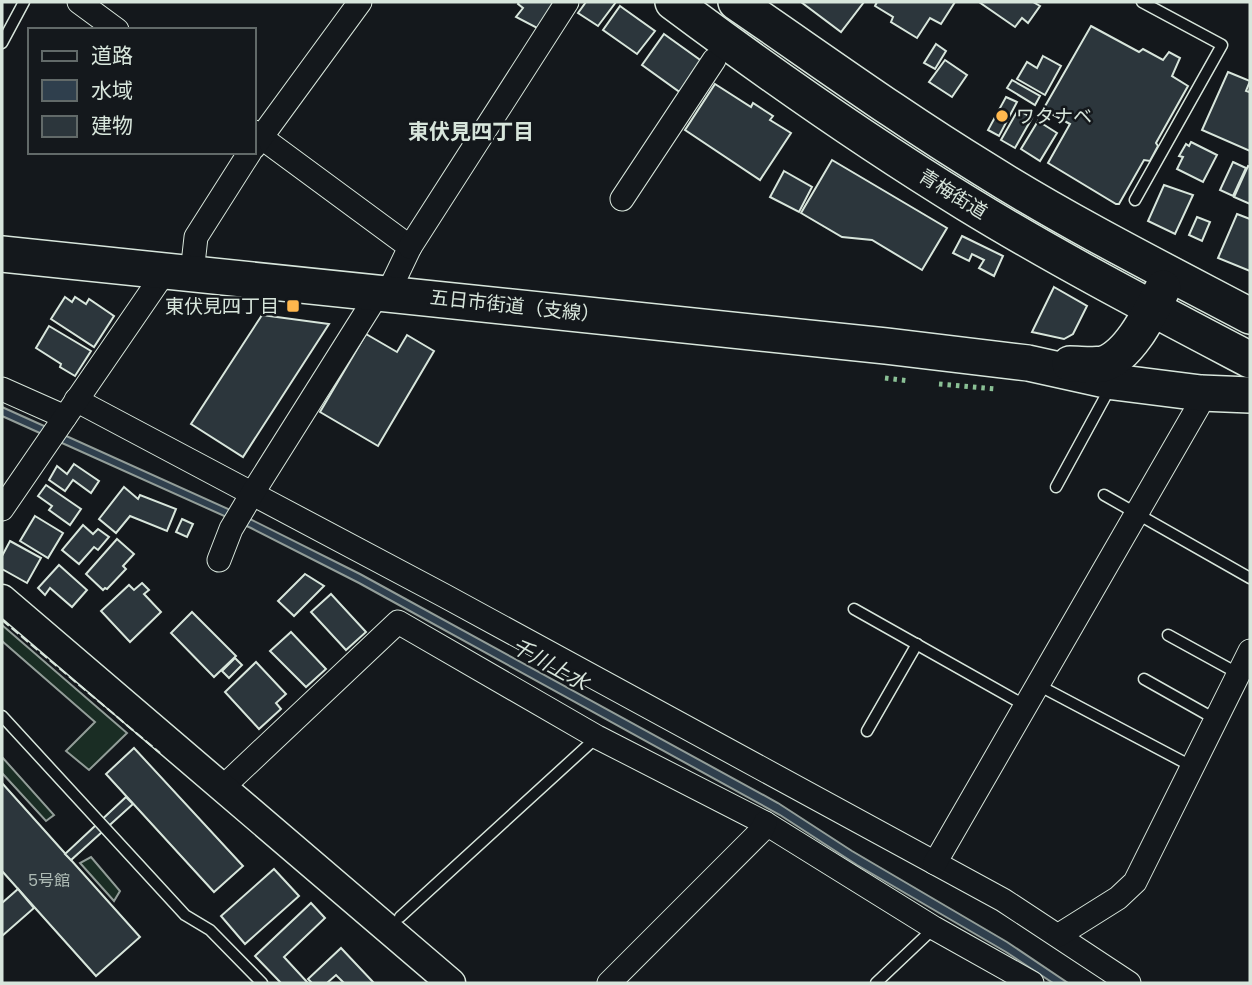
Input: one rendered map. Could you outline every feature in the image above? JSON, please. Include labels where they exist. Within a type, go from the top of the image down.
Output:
[{"type":"main road","name":"青梅街道","points":[[673,2],[791,90],[967,204],[1152,309],[1250,360]]},
{"type":"main road","name":"青梅街道","points":[[740,3],[885,106],[985,170],[1250,316]]},
{"type":"main road","name":"五日市街道（支線）","points":[[2,254],[1028,363],[1101,364],[1116,358],[1127,347],[1152,309],[1170,274]]},
{"type":"main road","name":"五日市街道（支線）","points":[[1028,363],[1114,382],[1201,393],[1250,395]]},
{"type":"street","points":[[79,2],[114,28]]},
{"type":"street","points":[[256,141],[360,2]]},
{"type":"street","points":[[219,559],[231,529],[252,494],[567,2]]},
{"type":"street","points":[[622,200],[714,60]]},
{"type":"street","points":[[256,143],[410,247]]},
{"type":"street","points":[[2,509],[62,421],[179,272],[195,237],[247,154]]},
{"type":"street","points":[[2,389],[62,421],[252,494],[457,602],[1003,900],[1129,983]]},
{"type":"street","points":[[935,863],[1198,407],[1201,393]]},
{"type":"street","points":[[2,599],[451,983]]},
{"type":"street","points":[[222,788],[398,622],[597,737],[765,823],[934,928],[1032,983]]},
{"type":"street","points":[[1059,935],[1118,898],[1135,882],[1250,650]]},
{"type":"street","points":[[610,983],[762,830],[765,823]]},
{"type":"lane","points":[[2,43],[24,2]]},
{"type":"lane","points":[[1135,200],[1222,45],[1147,3]]},
{"type":"lane","points":[[1056,487],[1114,382]]},
{"type":"lane","points":[[1104,495],[1250,578]]},
{"type":"lane","points":[[854,609],[1026,706]]},
{"type":"lane","points":[[1168,635],[1239,674]]},
{"type":"lane","points":[[867,731],[917,645]]},
{"type":"lane","points":[[1144,679],[1215,719]]},
{"type":"lane","points":[[1038,685],[1193,767]]},
{"type":"lane","points":[[2,716],[185,915],[210,930],[258,979],[245,983]]},
{"type":"lane","points":[[400,917],[597,737]]},
{"type":"lane","points":[[876,983],[934,928]]},
{"type":"green space","points":[[2,625],[127,733],[89,770],[66,751],[95,722],[2,641]]},
{"type":"green space","points":[[2,757],[54,815],[46,821],[2,773]]},
{"type":"green space","points":[[91,857],[120,891],[114,901],[80,863]]},
{"type":"water","points":[[2,407],[248,518],[360,574],[778,803],[852,851],[1007,942],[1068,983],[1053,983],[1006,952],[857,865],[780,815],[359,583],[251,528],[2,416]]},
{"type":"building","points":[[519,2],[556,2],[539,29],[516,17],[523,8]]},
{"type":"building","points":[[586,2],[616,2],[598,26],[578,13]]},
{"type":"building","points":[[801,2],[864,2],[841,32]]},
{"type":"building","points":[[877,2],[955,2],[941,24],[930,18],[917,38],[891,22],[893,17],[875,6]]},
{"type":"building","points":[[979,2],[1033,2],[1040,6],[1028,23],[1022,18],[1015,27]]},
{"type":"building","points":[[620,6],[655,31],[637,54],[603,30]]},
{"type":"building","points":[[1091,26],[1139,52],[1143,49],[1163,60],[1169,52],[1180,58],[1172,76],[1188,86],[1156,143],[1158,146],[1150,161],[1144,160],[1119,204],[1048,163],[1070,124],[1044,108]]},
{"type":"building","points":[[664,34],[703,62],[681,93],[642,65]]},
{"type":"building","points":[[936,44],[946,51],[935,69],[924,63]]},
{"type":"building","points":[[1043,56],[1061,66],[1045,95],[1017,79],[1027,62],[1037,68]]},
{"type":"building","points":[[945,60],[967,75],[952,97],[929,82]]},
{"type":"building","points":[[1228,72],[1250,81],[1246,91],[1249,92],[1250,89],[1250,151],[1202,130]]},
{"type":"building","points":[[1012,80],[1040,96],[1035,105],[1007,88]]},
{"type":"building","points":[[715,84],[751,107],[753,103],[773,116],[770,120],[791,133],[760,180],[685,130]]},
{"type":"building","points":[[1006,97],[1017,102],[999,136],[988,130]]},
{"type":"building","points":[[1018,110],[1032,118],[1015,148],[1001,140]]},
{"type":"building","points":[[1038,121],[1057,133],[1040,161],[1021,149]]},
{"type":"building","points":[[1191,142],[1217,155],[1203,182],[1177,169],[1183,157],[1179,156],[1186,144],[1189,146]]},
{"type":"building","points":[[832,160],[947,228],[922,270],[872,240],[842,237],[801,213]]},
{"type":"building","points":[[1233,162],[1246,168],[1233,196],[1220,190]]},
{"type":"building","points":[[1248,166],[1250,167],[1250,204],[1234,197]]},
{"type":"building","points":[[784,171],[812,187],[799,212],[770,197]]},
{"type":"building","points":[[1164,185],[1193,195],[1175,234],[1148,221]]},
{"type":"building","points":[[1237,214],[1250,219],[1250,271],[1218,258]]},
{"type":"building","points":[[1197,217],[1210,222],[1202,241],[1189,235]]},
{"type":"building","points":[[962,236],[1003,256],[994,276],[979,268],[984,260],[972,254],[969,261],[953,253]]},
{"type":"building","points":[[1054,287],[1087,306],[1073,334],[1064,339],[1032,332]]},
{"type":"building","points":[[65,297],[72,302],[75,297],[86,304],[89,299],[114,316],[94,347],[51,319]]},
{"type":"building","points":[[262,315],[329,324],[243,457],[191,424]]},
{"type":"building","points":[[49,326],[91,351],[75,376],[36,348]]},
{"type":"building","points":[[366,334],[397,352],[407,335],[434,351],[378,446],[320,412]]},
{"type":"building","points":[[74,464],[99,481],[91,493],[73,480],[65,491],[49,480],[57,466],[67,474]]},
{"type":"building","points":[[46,485],[81,509],[70,525],[49,510],[52,506],[38,496]]},
{"type":"building","points":[[124,487],[138,499],[140,495],[176,509],[167,531],[130,516],[116,533],[99,519]]},
{"type":"building","points":[[35,516],[63,533],[48,558],[20,541]]},
{"type":"building","points":[[182,519],[193,524],[187,537],[176,532]]},
{"type":"building","points":[[83,525],[93,534],[98,529],[109,537],[98,550],[94,547],[79,564],[62,550]]},
{"type":"building","points":[[117,539],[134,554],[123,566],[126,569],[103,590],[86,574]]},
{"type":"building","points":[[10,541],[41,558],[27,583],[2,569],[2,556]]},
{"type":"building","points":[[59,565],[87,590],[72,607],[50,588],[45,595],[38,588]]},
{"type":"building","points":[[305,574],[324,586],[294,616],[278,601]]},
{"type":"building","points":[[142,583],[149,590],[144,594],[161,612],[130,642],[101,611],[129,585],[134,590]]},
{"type":"building","points":[[331,594],[366,632],[346,650],[311,612]]},
{"type":"building","points":[[192,612],[236,656],[214,677],[171,633]]},
{"type":"building","points":[[291,632],[326,669],[306,687],[270,651]]},
{"type":"building","points":[[235,658],[242,665],[229,678],[222,671]]},
{"type":"building","points":[[256,662],[286,694],[276,703],[281,709],[259,729],[225,692]]},
{"type":"building","points":[[134,748],[243,866],[214,892],[106,774]]},
{"type":"building","points":[[2,783],[140,937],[96,976],[2,871]]},
{"type":"building","points":[[126,797],[133,804],[71,860],[65,854]]},
{"type":"building","points":[[274,869],[299,896],[245,944],[221,916]]},
{"type":"building","points":[[18,889],[34,908],[2,936],[2,903]]},
{"type":"building","points":[[311,903],[325,918],[284,957],[308,983],[281,983],[255,956]]},
{"type":"building","points":[[341,948],[374,983],[344,983],[336,975],[327,983],[312,983],[308,979]]},
{"type":"hedge","points":[[885,378],[910,381]]},
{"type":"hedge","points":[[939,384],[995,389]]},
{"type":"fence","points":[[2,620],[160,753]]},
{"type":"place","name":"ワタナベ","points":[[1002,116]]},
{"type":"place","name":"東伏見四丁目","points":[[293,306]]},
{"type":"district","name":"東伏見四丁目","points":[[471,131]]},
{"type":"water label","name":"千川上水","points":[[550,664]]}]
